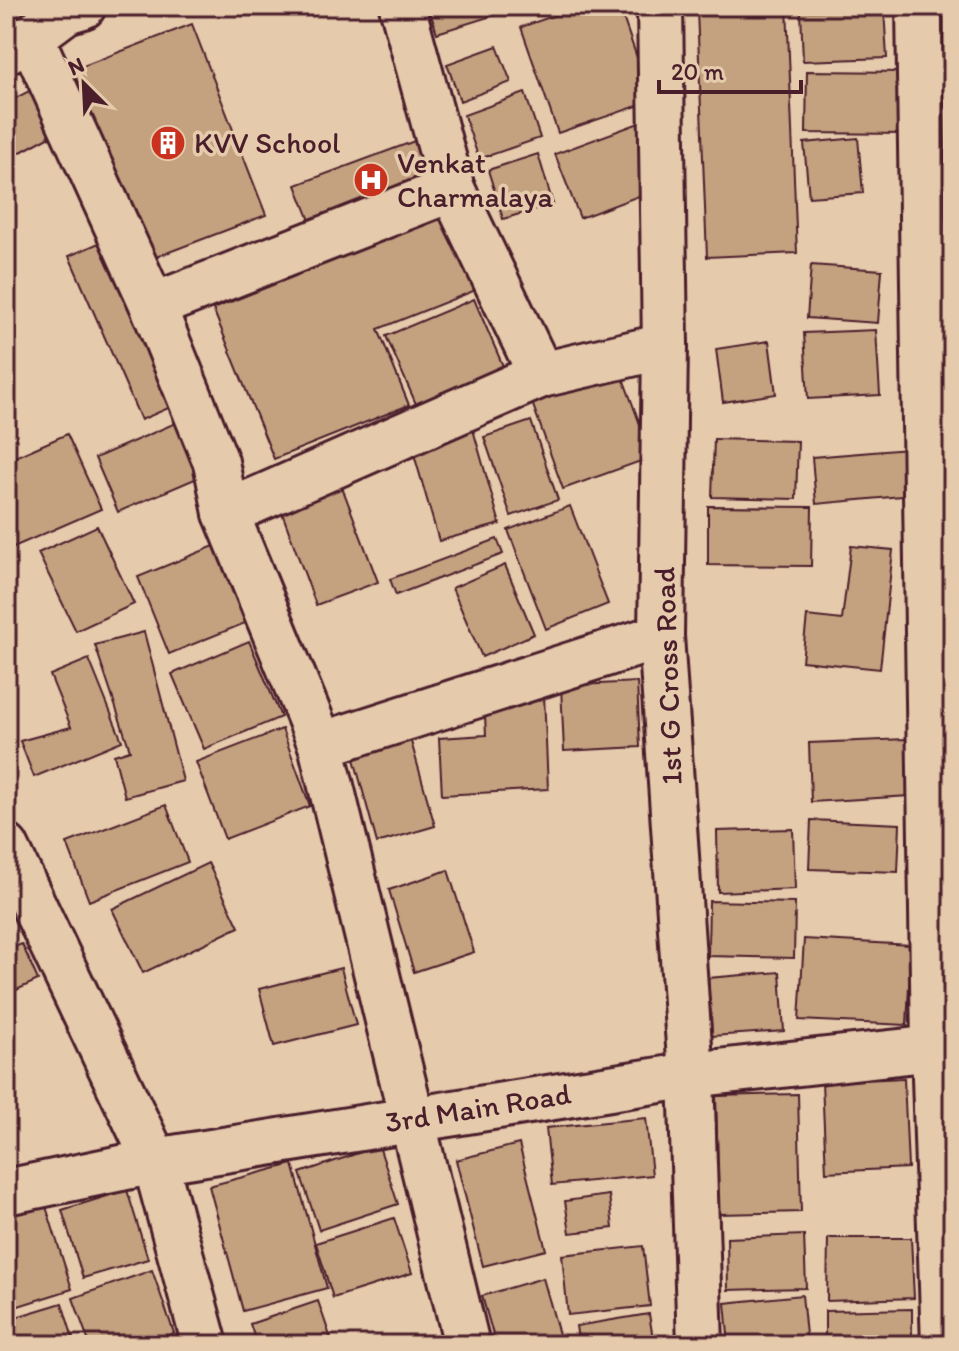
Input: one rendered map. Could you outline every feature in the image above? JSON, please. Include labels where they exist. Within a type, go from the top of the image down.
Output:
[{"type":"street","points":[[402,6],[452,189],[541,375]]},
{"type":"street","name":"1st G Cross Road","points":[[660,6],[665,346],[661,636],[691,1075],[700,1345]]},
{"type":"street","points":[[919,6],[943,1047],[944,1345]]},
{"type":"street","points":[[42,25],[216,462],[226,513],[321,745],[467,1345]]},
{"type":"street","points":[[153,306],[452,189]]},
{"type":"street","points":[[226,513],[541,375],[665,346]]},
{"type":"street","points":[[321,745],[661,636]]},
{"type":"street","points":[[6,847],[155,1161],[205,1345]]},
{"type":"street","name":"3rd Main Road","points":[[6,1192],[155,1161],[411,1118],[691,1075],[943,1047]]},
{"type":"building","points":[[428,6],[524,6],[437,33]]},
{"type":"building","points":[[582,6],[619,6],[652,101],[558,133],[521,27]]},
{"type":"building","points":[[787,6],[797,253],[707,257],[697,10]]},
{"type":"building","points":[[884,9],[887,58],[803,61],[801,11]]},
{"type":"building","name":"KVV School","points":[[192,24],[266,215],[143,262],[70,71]]},
{"type":"building","points":[[497,46],[511,82],[460,101],[447,64]]},
{"type":"building","points":[[807,71],[907,72],[905,134],[806,133]]},
{"type":"building","points":[[31,90],[54,134],[6,160],[6,103]]},
{"type":"building","points":[[525,93],[540,138],[479,159],[464,115]]},
{"type":"building","points":[[639,123],[663,187],[580,218],[555,154]]},
{"type":"building","points":[[428,136],[443,179],[313,228],[296,185]]},
{"type":"building","points":[[858,138],[863,193],[809,197],[804,143]]},
{"type":"building","points":[[538,154],[553,204],[503,219],[488,170]]},
{"type":"building","points":[[446,215],[476,290],[378,329],[409,405],[274,459],[213,309]]},
{"type":"building","points":[[108,239],[180,403],[141,420],[69,256]]},
{"type":"building","points":[[811,265],[882,270],[878,323],[807,318]]},
{"type":"building","points":[[474,299],[503,366],[416,404],[386,336]]},
{"type":"building","points":[[876,330],[880,395],[808,399],[804,333]]},
{"type":"building","points":[[769,341],[776,394],[723,402],[716,349]]},
{"type":"building","points":[[617,362],[652,457],[563,489],[529,394]]},
{"type":"building","points":[[187,418],[209,473],[118,512],[95,458]]},
{"type":"building","points":[[531,421],[558,500],[511,516],[484,437]]},
{"type":"building","points":[[472,426],[500,524],[439,541],[411,444]]},
{"type":"building","points":[[67,434],[101,509],[9,549],[6,543],[6,461]]},
{"type":"building","points":[[714,439],[798,441],[796,499],[712,497]]},
{"type":"building","points":[[908,449],[912,495],[816,504],[812,457]]},
{"type":"building","points":[[342,487],[378,582],[316,605],[281,510]]},
{"type":"building","points":[[570,506],[608,604],[546,629],[508,530]]},
{"type":"building","points":[[708,506],[812,507],[811,566],[708,565]]},
{"type":"building","points":[[97,526],[134,604],[76,631],[38,553]]},
{"type":"building","points":[[497,539],[503,554],[396,595],[390,579]]},
{"type":"building","points":[[224,542],[255,619],[169,654],[138,577]]},
{"type":"building","points":[[851,546],[893,550],[880,669],[802,661],[807,616],[842,620]]},
{"type":"building","points":[[505,565],[534,634],[482,657],[452,588]]},
{"type":"building","points":[[144,632],[183,781],[125,797],[114,755],[130,750],[95,645]]},
{"type":"building","points":[[249,641],[281,717],[204,749],[172,674]]},
{"type":"building","points":[[89,659],[122,741],[34,777],[20,741],[71,727],[50,675]]},
{"type":"building","points":[[637,682],[640,747],[564,751],[561,686]]},
{"type":"building","points":[[544,694],[548,789],[442,795],[439,738],[486,735],[484,697]]},
{"type":"building","points":[[282,729],[310,806],[225,839],[196,762]]},
{"type":"building","points":[[410,738],[435,826],[377,843],[353,755]]},
{"type":"building","points":[[907,739],[910,796],[811,802],[809,743]]},
{"type":"building","points":[[166,805],[188,862],[89,901],[67,843]]},
{"type":"building","points":[[811,820],[900,824],[898,872],[809,869]]},
{"type":"building","points":[[793,829],[795,889],[718,892],[717,831]]},
{"type":"building","points":[[208,863],[239,927],[143,973],[112,909]]},
{"type":"building","points":[[448,870],[474,952],[414,972],[389,890]]},
{"type":"building","points":[[709,901],[795,903],[794,958],[708,956]]},
{"type":"building","points":[[804,939],[911,945],[907,1025],[799,1020]]},
{"type":"building","points":[[22,944],[38,980],[8,994],[6,950]]},
{"type":"building","points":[[341,968],[356,1025],[274,1046],[259,989]]},
{"type":"building","points":[[780,972],[784,1031],[712,1036],[708,978]]},
{"type":"building","points":[[904,1078],[908,1168],[826,1172],[822,1082]]},
{"type":"building","points":[[798,1094],[801,1212],[719,1214],[716,1096]]},
{"type":"building","points":[[646,1118],[652,1175],[552,1185],[546,1128]]},
{"type":"building","points":[[519,1144],[546,1250],[483,1266],[456,1160]]},
{"type":"building","points":[[379,1146],[398,1204],[319,1230],[300,1173]]},
{"type":"building","points":[[293,1164],[327,1288],[243,1311],[209,1186]]},
{"type":"building","points":[[127,1190],[148,1259],[83,1278],[62,1210]]},
{"type":"building","points":[[609,1195],[613,1228],[570,1233],[565,1201]]},
{"type":"building","points":[[43,1197],[72,1289],[6,1310],[6,1209]]},
{"type":"building","points":[[394,1218],[412,1273],[333,1298],[316,1243]]},
{"type":"building","points":[[804,1235],[806,1288],[728,1290],[727,1238]]},
{"type":"building","points":[[828,1238],[911,1238],[914,1298],[827,1301]]},
{"type":"building","points":[[643,1246],[650,1306],[568,1315],[562,1255]]},
{"type":"building","points":[[152,1270],[174,1333],[142,1345],[90,1345],[73,1298]]},
{"type":"building","points":[[543,1278],[562,1345],[496,1345],[482,1296]]},
{"type":"building","points":[[802,1295],[807,1345],[729,1345],[725,1303]]},
{"type":"building","points":[[318,1301],[333,1345],[257,1345],[250,1324]]},
{"type":"building","points":[[62,1303],[75,1345],[6,1345],[6,1320]]},
{"type":"building","points":[[912,1309],[912,1345],[825,1345],[825,1311]]},
{"type":"building","points":[[649,1314],[654,1345],[579,1345],[576,1326]]},
{"type":"building","points":[[413,1339],[415,1345],[395,1345]]},
{"type":"place","name":"KVV School","points":[[168,143]]},
{"type":"place","name":"Venkat Charmalaya","points":[[371,180]]}]
